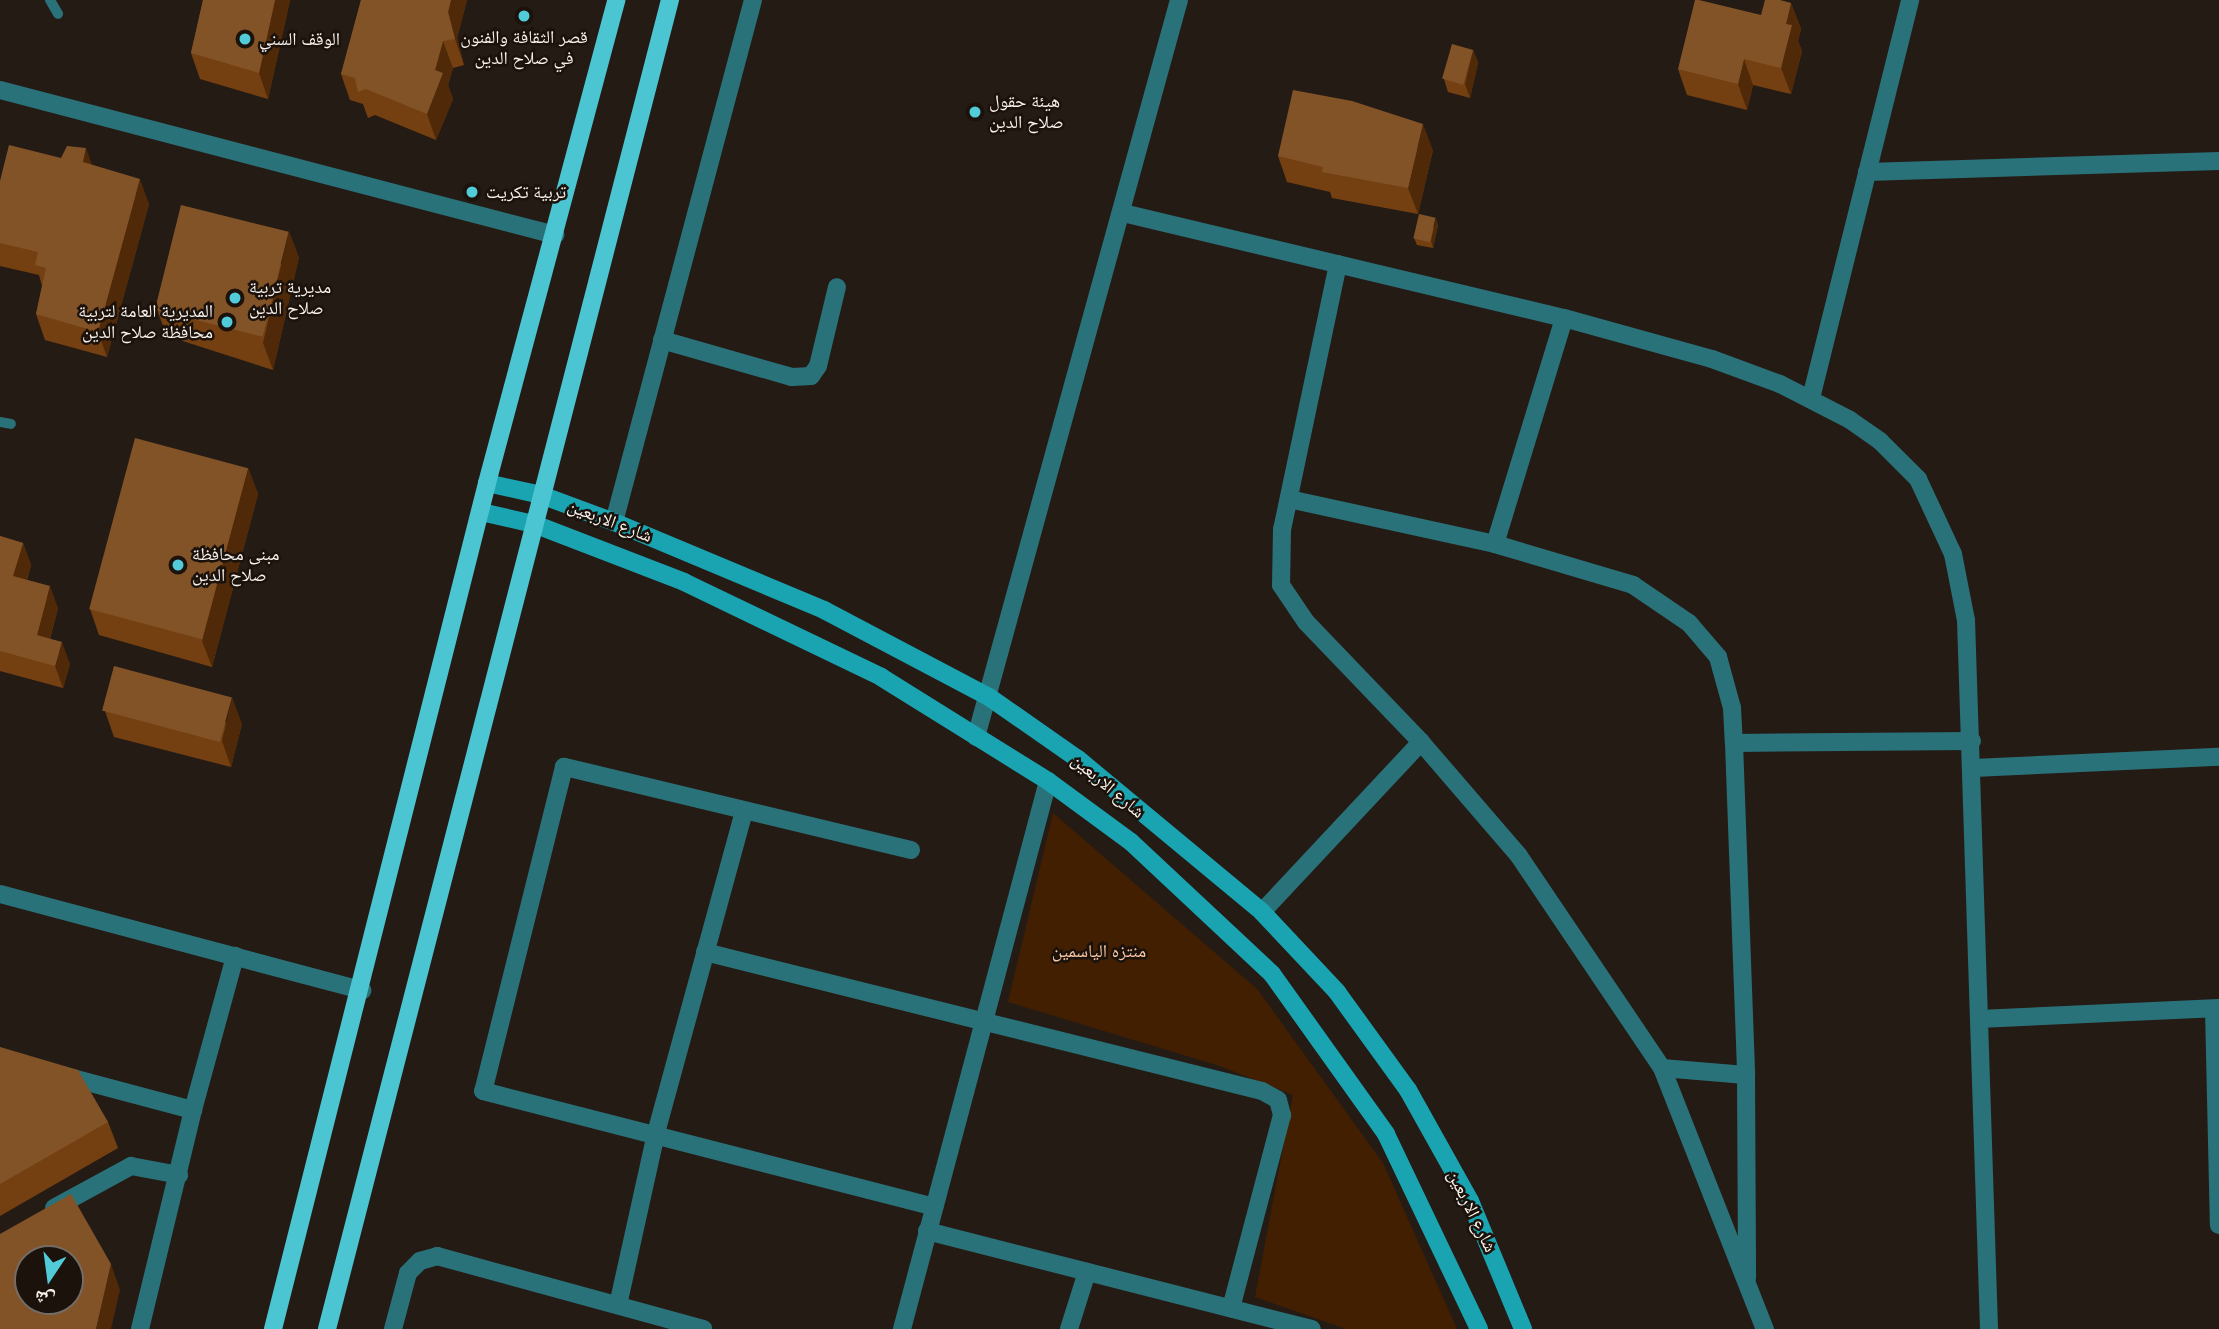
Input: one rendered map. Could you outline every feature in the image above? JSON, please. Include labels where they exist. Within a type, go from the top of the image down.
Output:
[{"type":"main road","points":[[273,1329],[362,990],[488,483],[616,0]]},
{"type":"main road","points":[[327,1329],[670,0]]},
{"type":"main road","name":"شارع الاربعين","points":[[488,483],[541,495],[614,522],[824,610],[989,697],[1078,759],[1262,912],[1336,992],[1408,1090],[1470,1201],[1523,1329]]},
{"type":"main road","points":[[481,512],[534,524],[684,582],[881,677],[1048,781],[1131,842],[1272,974],[1386,1134],[1479,1329]]},
{"type":"street","points":[[614,522],[753,0]]},
{"type":"street","points":[[976,737],[1123,213],[1179,0]]},
{"type":"street","points":[[1811,398],[1910,0]]},
{"type":"street","points":[[0,90],[555,235]]},
{"type":"street","points":[[1867,172],[2219,161]]},
{"type":"street","points":[[1123,213],[1564,318],[1712,359],[1811,398],[1850,419],[1900,458],[1918,480],[1944,528],[1966,620],[1973,768],[1989,1329]]},
{"type":"street","points":[[1338,264],[1289,499],[1278,562],[1281,585],[1306,622],[1422,742],[1519,856],[1662,1068],[1765,1329]]},
{"type":"street","points":[[662,340],[792,377],[811,376],[818,366],[837,287]]},
{"type":"street","points":[[1495,544],[1564,318]]},
{"type":"street","points":[[1289,499],[1495,544],[1622,581],[1672,608],[1718,657],[1732,708],[1734,743],[1746,1075],[1747,1289]]},
{"type":"street","points":[[1734,743],[1972,741]]},
{"type":"street","points":[[1262,912],[1422,742]]},
{"type":"street","points":[[1973,768],[2219,757]]},
{"type":"street","points":[[911,850],[564,766],[483,1091],[656,1133],[934,1207]]},
{"type":"street","points":[[902,1329],[1048,781]]},
{"type":"street","points":[[618,1306],[656,1133],[744,811]]},
{"type":"street","points":[[0,894],[362,990]]},
{"type":"street","points":[[705,952],[1262,1091],[1278,1100],[1282,1115],[1231,1308]]},
{"type":"street","points":[[140,1329],[193,1110],[235,956]]},
{"type":"street","points":[[1979,1018],[2216,1009],[2219,1225]]},
{"type":"street","points":[[1662,1068],[1746,1075]]},
{"type":"street","points":[[39,1069],[193,1110]]},
{"type":"street","points":[[36,1218],[131,1166],[179,1175]]},
{"type":"street","points":[[927,1231],[1312,1329]]},
{"type":"street","points":[[393,1329],[408,1273],[420,1261],[437,1256],[703,1329]]},
{"type":"street","points":[[1069,1329],[1087,1272]]},
{"type":"lane","points":[[50,0],[58,14]]},
{"type":"green space","name":"منتزه الياسمين","points":[[1053,813],[1257,989],[1383,1163],[1457,1329],[1346,1329],[1255,1297],[1293,1095],[1220,1066],[1008,1002]]},
{"type":"building","points":[[203,0],[275,0],[259,73],[191,53]]},
{"type":"building","points":[[361,0],[451,0],[448,12],[455,39],[443,41],[435,70],[443,73],[427,114],[366,89],[358,92],[355,78],[341,74]]},
{"type":"building","points":[[1695,0],[1761,15],[1765,0],[1791,3],[1786,24],[1792,25],[1781,68],[1744,59],[1738,84],[1678,69]]},
{"type":"building","points":[[1452,44],[1473,50],[1463,85],[1442,79]]},
{"type":"building","points":[[1293,90],[1352,101],[1423,124],[1408,188],[1322,172],[1323,167],[1278,156]]},
{"type":"building","points":[[9,145],[61,158],[67,146],[86,148],[83,162],[140,179],[98,332],[36,314],[46,268],[35,265],[38,252],[0,243],[0,181]]},
{"type":"building","name":"مديرية تربية صلاح الدين","points":[[181,205],[289,232],[263,337],[155,310]]},
{"type":"building","points":[[1419,214],[1436,218],[1430,242],[1413,238]]},
{"type":"building","name":"مبنى محافظة صلاح الدين","points":[[135,438],[248,468],[202,639],[89,609]]},
{"type":"building","points":[[0,536],[23,543],[13,576],[50,586],[37,635],[62,642],[55,666],[0,651]]},
{"type":"building","points":[[114,666],[232,698],[220,742],[102,710]]},
{"type":"building","points":[[0,1047],[78,1070],[108,1122],[0,1184]]},
{"type":"building","points":[[71,1194],[111,1264],[96,1329],[0,1329],[0,1234]]},
{"type":"place","name":"قصر الثقافة والفنون في صلاح الدين","points":[[524,16]]},
{"type":"place","name":"الوقف السني","points":[[245,39]]},
{"type":"place","name":"هيئة حقول صلاح الدين","points":[[975,112]]},
{"type":"place","name":"تربية تكريت","points":[[472,192]]},
{"type":"place","name":"مديرية تربية صلاح الدين","points":[[235,298]]},
{"type":"place","name":"المديرية العامة لتربية محافظة صلاح الدين","points":[[227,322]]},
{"type":"place","name":"مبنى محافظة صلاح الدين","points":[[178,565]]}]
